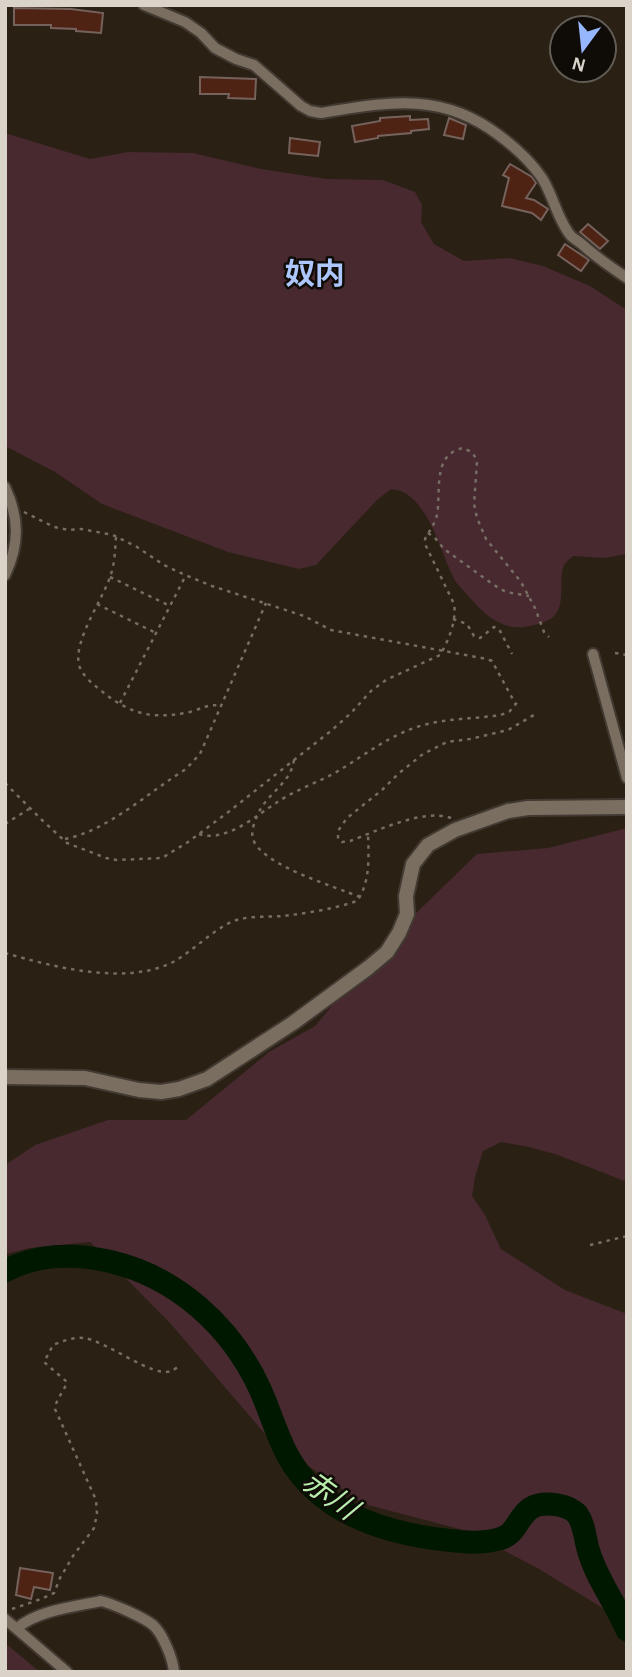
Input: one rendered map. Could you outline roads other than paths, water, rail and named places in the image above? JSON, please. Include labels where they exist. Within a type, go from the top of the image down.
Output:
[{"type":"street","points":[[144,5],[186,22],[215,48],[254,65],[310,111],[321,113],[396,103],[426,104],[466,114],[478,120],[531,163],[544,181],[570,235],[627,278]]},
{"type":"street","points":[[5,487],[12,505],[17,535],[5,575]]},
{"type":"street","points":[[593,654],[627,778]]},
{"type":"street","points":[[5,1077],[85,1078],[161,1092],[207,1079],[293,1023],[387,952],[407,914],[406,896],[413,864],[428,845],[458,829],[508,811],[528,808],[627,807]]},
{"type":"street","points":[[17,1628],[27,1620],[62,1609],[105,1602],[154,1626],[173,1662],[174,1672]]},
{"type":"street","points":[[5,1619],[67,1672]]},
{"type":"waterway","name":"赤川","points":[[5,1271],[42,1258],[82,1257],[133,1268],[178,1291],[199,1307],[234,1345],[260,1389],[288,1455],[304,1479],[329,1501],[360,1519],[411,1535],[479,1542],[507,1536],[527,1511],[534,1507],[544,1504],[570,1509],[577,1514],[583,1526],[596,1570],[627,1630]]},
{"type":"district","name":"奴内","points":[[315,274]]}]
